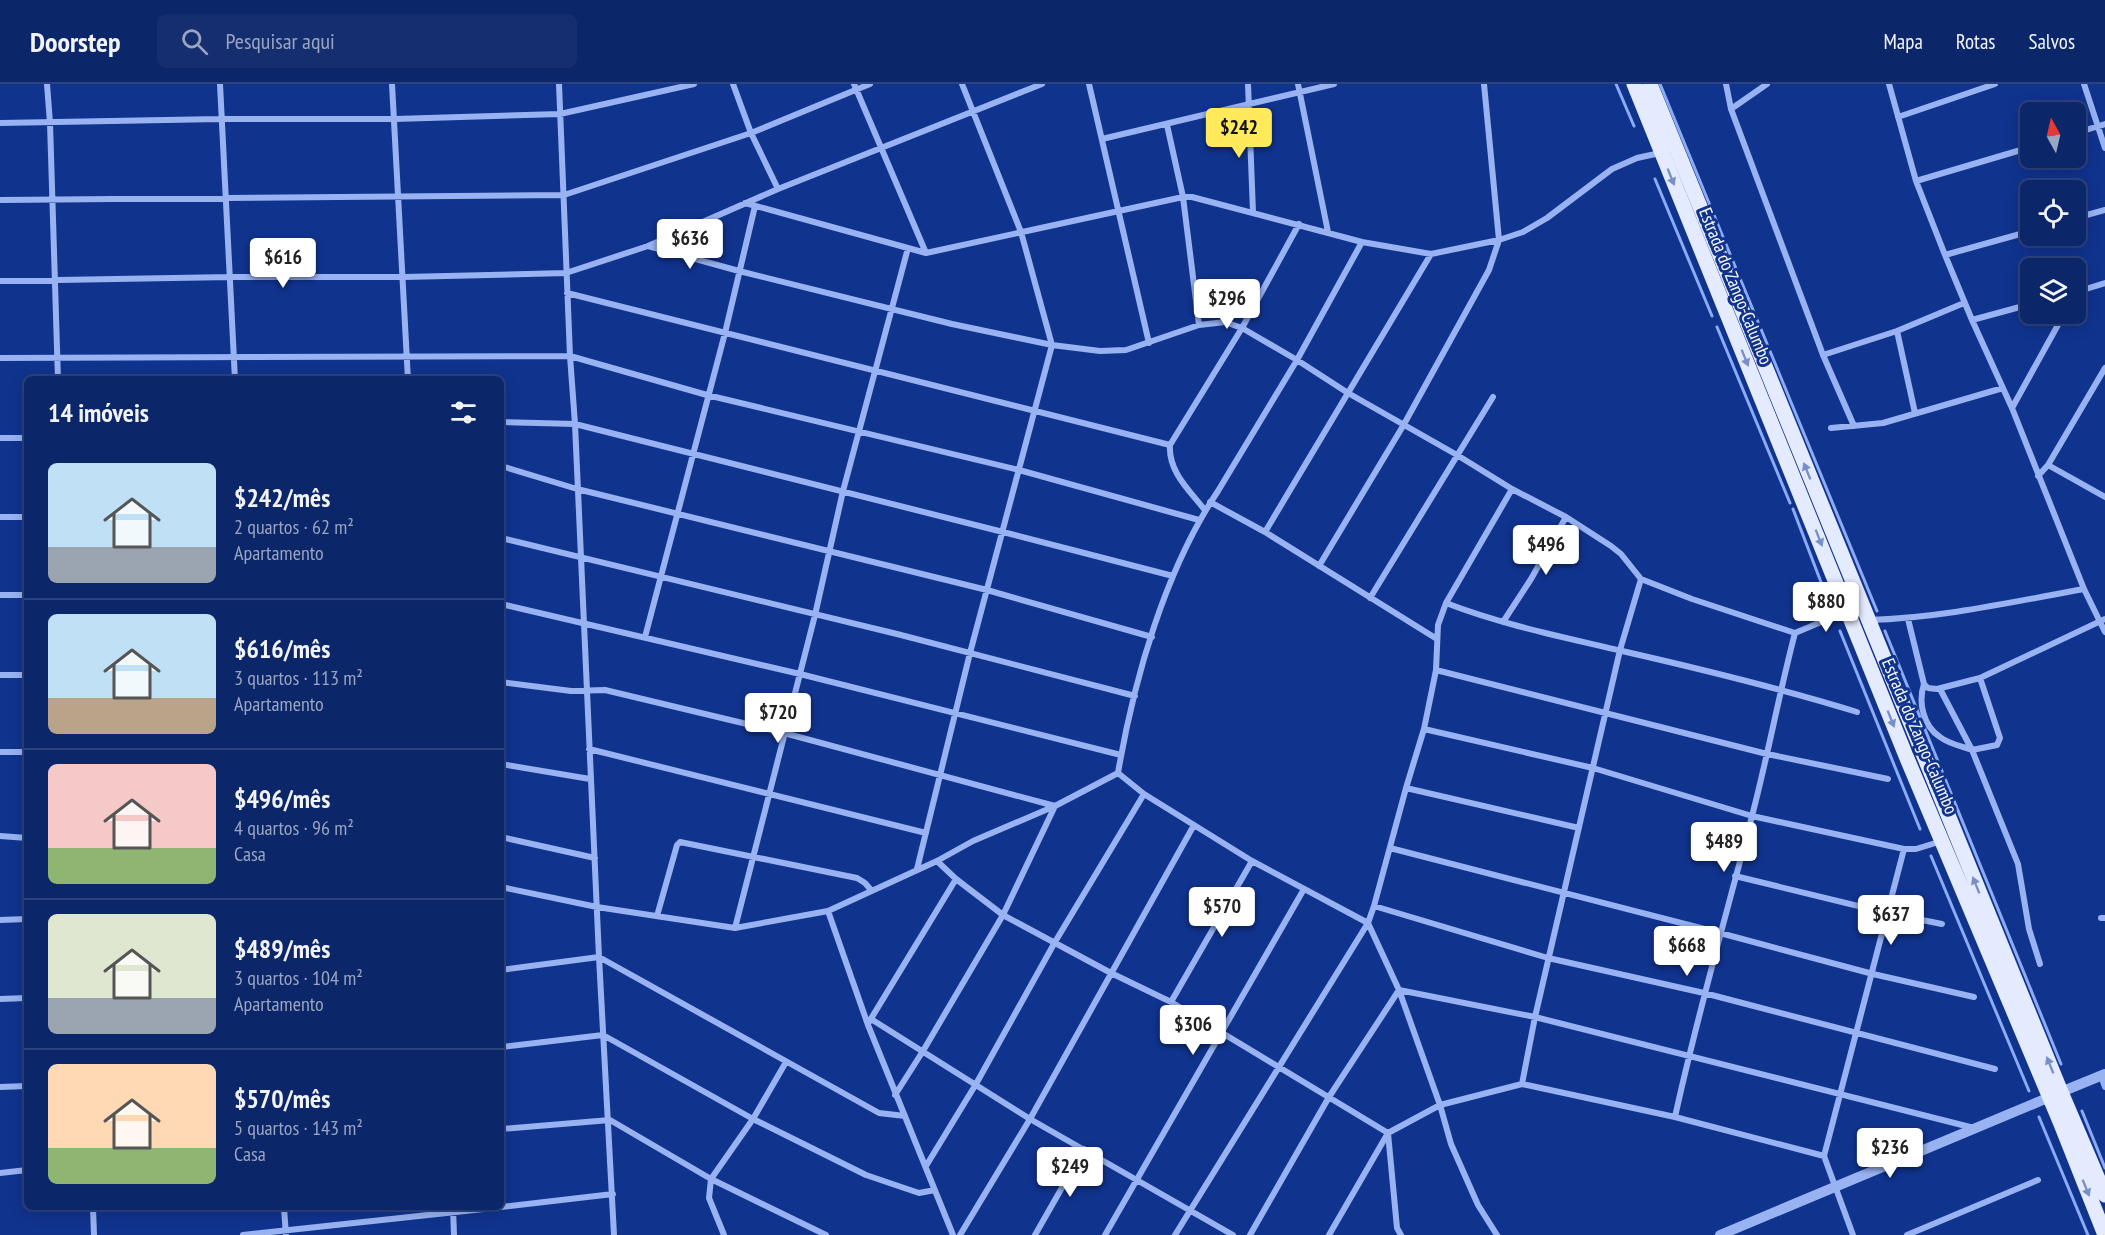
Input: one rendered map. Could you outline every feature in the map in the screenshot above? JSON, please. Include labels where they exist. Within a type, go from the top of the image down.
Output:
[{"type":"main road","name":"Estrada do Zango-Calumbo","points":[[1634,84],[1905,756],[2056,1095],[2105,1195]]},
{"type":"main road","name":"Estrada do Zango-Calumbo","points":[[1650,84],[1868,620],[2056,1095],[2105,1235]]},
{"type":"street","points":[[47,84],[58,376]]},
{"type":"street","points":[[220,84],[235,376]]},
{"type":"street","points":[[392,84],[408,376]]},
{"type":"street","points":[[559,84],[570,357],[585,623],[590,779],[615,1235]]},
{"type":"street","points":[[0,123],[394,119],[560,114],[694,84]]},
{"type":"street","points":[[733,84],[751,133],[778,189]]},
{"type":"street","points":[[0,200],[564,195],[751,133],[855,87],[870,84]]},
{"type":"street","points":[[917,869],[970,653],[1052,345],[1021,232],[962,84]]},
{"type":"street","points":[[0,281],[566,273],[648,246],[778,189],[1042,84]]},
{"type":"street","points":[[1089,84],[1149,343]]},
{"type":"street","points":[[1248,84],[1252,212]]},
{"type":"street","points":[[1298,84],[1328,232]]},
{"type":"street","points":[[1102,139],[1334,84]]},
{"type":"street","points":[[1319,566],[1403,426],[1489,270],[1499,240],[1484,84]]},
{"type":"street","points":[[1726,84],[1731,109],[1823,355],[1854,426]]},
{"type":"street","points":[[1731,109],[1767,84]]},
{"type":"street","points":[[1889,84],[1916,181],[1945,255],[1971,320],[2012,408],[2084,590],[2102,620],[2105,632]]},
{"type":"street","points":[[1898,117],[1995,84]]},
{"type":"street","points":[[2084,84],[2105,147]]},
{"type":"street","points":[[855,87],[926,253]]},
{"type":"street","points":[[2086,130],[2105,124]]},
{"type":"street","points":[[1167,125],[1183,197],[1199,325]]},
{"type":"street","points":[[1916,181],[2020,150]]},
{"type":"street","points":[[745,203],[926,253],[1183,197],[1198,198],[1362,242],[1431,254],[1499,240],[1523,232],[1547,218],[1612,169],[1637,158],[1660,152]]},
{"type":"street","points":[[645,637],[725,333],[755,206]]},
{"type":"street","points":[[2086,215],[2105,210]]},
{"type":"street","points":[[1204,509],[1174,471],[1169,457],[1170,445],[1242,328],[1299,225]]},
{"type":"street","points":[[1945,255],[2020,234]]},
{"type":"street","points":[[1118,773],[1135,696],[1173,576],[1204,509],[1297,360],[1362,242]]},
{"type":"street","points":[[648,246],[952,324],[1052,345],[1100,351],[1126,350],[1199,325],[1226,322],[1242,328],[1403,426],[1457,455],[1512,489],[1566,517],[1611,546],[1641,579],[1692,599],[1795,633],[1848,610]]},
{"type":"street","points":[[735,928],[801,674],[843,491],[908,248]]},
{"type":"street","points":[[1265,532],[1431,254]]},
{"type":"street","points":[[2086,289],[2105,283]]},
{"type":"street","points":[[567,293],[1170,445]]},
{"type":"street","points":[[1823,355],[1897,331],[1964,303]]},
{"type":"street","points":[[1971,320],[2020,307]]},
{"type":"street","points":[[2012,408],[2058,324]]},
{"type":"street","points":[[1897,331],[1916,413]]},
{"type":"street","points":[[0,358],[407,355],[570,357],[707,395],[1019,470],[1199,520]]},
{"type":"street","points":[[2038,476],[2048,465],[2105,368]]},
{"type":"street","points":[[1831,429],[1883,423],[2002,388]]},
{"type":"street","points":[[1370,598],[1493,397]]},
{"type":"street","points":[[504,422],[575,424],[1173,576]]},
{"type":"street","points":[[0,438],[24,438]]},
{"type":"street","points":[[2048,465],[2103,495],[2105,487]]},
{"type":"street","points":[[504,467],[577,489],[987,590],[1152,637]]},
{"type":"street","points":[[1175,1235],[1368,923],[1424,729],[1436,670],[1438,625],[1446,603],[1512,489]]},
{"type":"street","points":[[1210,502],[1265,532],[1437,639]]},
{"type":"street","points":[[0,517],[24,517]]},
{"type":"street","points":[[1503,622],[1531,579],[1566,517]]},
{"type":"street","points":[[504,539],[581,556],[1135,696]]},
{"type":"street","points":[[1522,1084],[1534,1017],[1620,650],[1641,579]]},
{"type":"street","points":[[1868,620],[1908,619],[1947,614],[2084,590]]},
{"type":"street","points":[[0,595],[24,595]]},
{"type":"street","points":[[1446,603],[1476,615],[1780,689],[1857,711]]},
{"type":"street","points":[[504,605],[801,674],[1121,755]]},
{"type":"street","points":[[1908,619],[1924,684],[1921,706],[1930,726],[1938,736],[1972,750],[1997,745],[2000,738],[1980,678]]},
{"type":"street","points":[[1924,684],[1932,689],[1940,689],[1980,678],[2102,620]]},
{"type":"street","points":[[1675,1117],[1688,1055],[1752,816],[1795,633]]},
{"type":"street","points":[[1436,670],[1767,754],[1888,779]]},
{"type":"street","points":[[0,675],[24,675]]},
{"type":"street","points":[[504,682],[571,691],[605,690],[942,774],[1055,806]]},
{"type":"street","points":[[1940,689],[1972,750],[2018,864],[2029,929],[2040,964]]},
{"type":"street","points":[[1424,729],[1593,768],[1752,816],[1904,849],[1916,849],[1943,841]]},
{"type":"street","points":[[589,749],[926,833]]},
{"type":"street","points":[[0,752],[24,752]]},
{"type":"street","points":[[504,765],[590,779]]},
{"type":"street","points":[[1118,773],[1144,794],[1252,861],[1368,923],[1399,990],[1440,1105],[1451,1144],[1478,1205],[1497,1235]]},
{"type":"street","points":[[504,888],[597,907],[735,928],[828,911],[937,861],[973,841],[1055,806],[1118,773]]},
{"type":"street","points":[[1406,788],[1579,828]]},
{"type":"street","points":[[926,1167],[976,1084],[1055,942],[1144,794]]},
{"type":"street","points":[[895,1095],[1003,915],[1055,806]]},
{"type":"street","points":[[960,1235],[1030,1119],[1194,825]]},
{"type":"street","points":[[0,836],[24,838]]},
{"type":"street","points":[[504,838],[595,858]]},
{"type":"street","points":[[657,916],[677,845],[680,842],[857,879],[871,890]]},
{"type":"street","points":[[1390,848],[1873,974],[1974,997]]},
{"type":"street","points":[[1853,1235],[1824,1156],[1904,849]]},
{"type":"street","points":[[937,861],[956,879],[1003,915],[1111,973],[1171,1002],[1388,1133]]},
{"type":"street","points":[[1171,1002],[1252,861]]},
{"type":"street","points":[[1735,876],[1942,924]]},
{"type":"street","points":[[869,1022],[956,879]]},
{"type":"street","points":[[1105,1235],[1304,890]]},
{"type":"street","points":[[1374,906],[1548,957],[1704,993],[1995,1069]]},
{"type":"street","points":[[828,911],[895,1095],[953,1235]]},
{"type":"street","points":[[0,920],[24,919]]},
{"type":"street","points":[[504,970],[599,957],[879,1113],[905,1116]]},
{"type":"street","points":[[1399,990],[1534,1017],[1976,1128]]},
{"type":"street","points":[[1250,1235],[1329,1097],[1399,990]]},
{"type":"street","points":[[0,999],[24,998]]},
{"type":"street","points":[[869,1022],[923,1051],[1030,1119],[1233,1235]]},
{"type":"street","points":[[504,1047],[603,1035],[753,1119],[866,1174],[919,1193],[935,1190]]},
{"type":"street","points":[[724,1235],[709,1198],[708,1189],[711,1179],[753,1119],[786,1062]]},
{"type":"street","points":[[1720,1235],[2103,1075],[2105,1087]]},
{"type":"street","points":[[1329,1235],[1388,1133],[1440,1105],[1522,1084],[1675,1117],[1824,1156]]},
{"type":"street","points":[[0,1088],[24,1086]]},
{"type":"street","points":[[504,1129],[610,1120],[711,1179],[826,1235]]},
{"type":"street","points":[[1388,1133],[1397,1228],[1401,1235]]},
{"type":"street","points":[[1035,1235],[1084,1149]]},
{"type":"street","points":[[0,1173],[24,1170]]},
{"type":"street","points":[[1906,1235],[2038,1180]]},
{"type":"street","points":[[504,1207],[613,1194]]},
{"type":"street","points":[[93,1210],[94,1235]]},
{"type":"street","points":[[284,1210],[286,1233]]},
{"type":"street","points":[[243,1235],[286,1233],[453,1210],[454,1235]]},
{"type":"waterway","points":[[1616,84],[1634,126]]},
{"type":"waterway","points":[[1660,84],[1877,611]]},
{"type":"waterway","points":[[1655,179],[1712,316]]},
{"type":"waterway","points":[[1717,327],[1790,503]]},
{"type":"waterway","points":[[1793,509],[1829,603]]},
{"type":"waterway","points":[[1840,631],[1920,829]]},
{"type":"waterway","points":[[1885,631],[2061,1064]]},
{"type":"waterway","points":[[1931,856],[2029,1091]]},
{"type":"waterway","points":[[2082,1111],[2105,1168]]},
{"type":"waterway","points":[[2039,1117],[2088,1235]]}]
